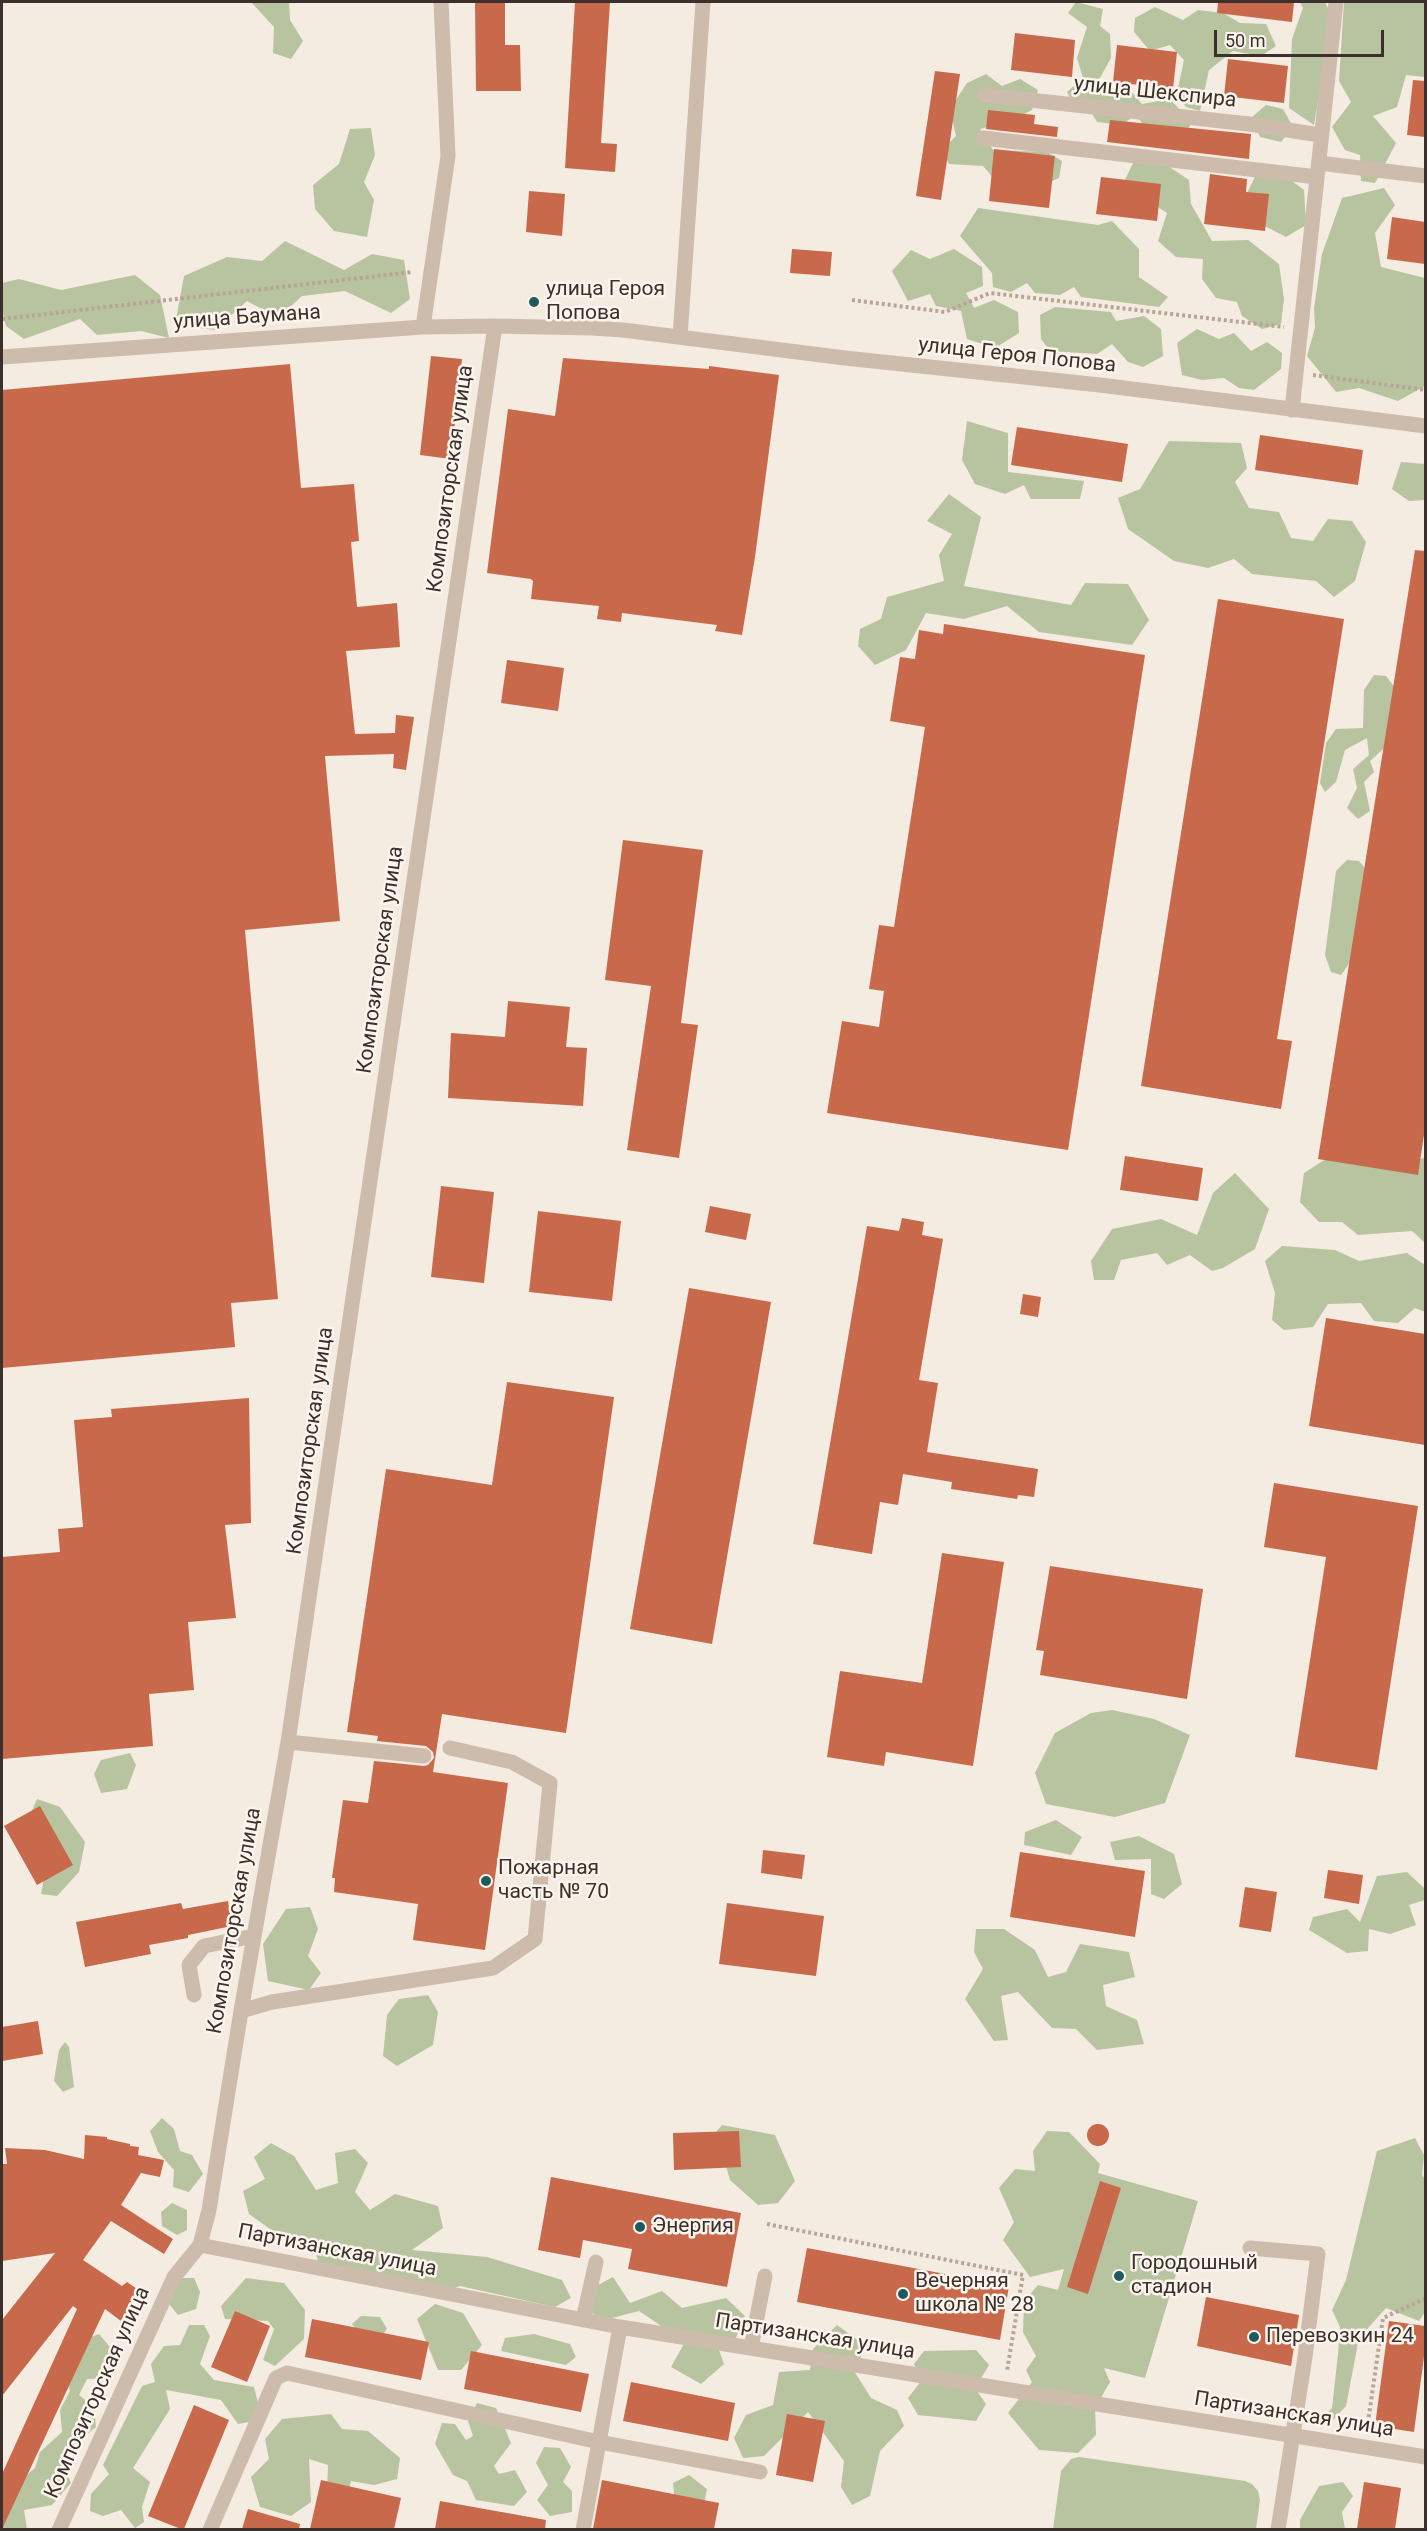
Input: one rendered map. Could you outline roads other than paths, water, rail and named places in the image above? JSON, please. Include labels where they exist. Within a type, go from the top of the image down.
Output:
[{"type":"street","points":[[423,327],[448,156],[441,2]]},
{"type":"street","points":[[680,337],[703,2]]},
{"type":"street","points":[[1292,410],[1336,2]]},
{"type":"street","name":"улица Шекспира","points":[[984,95],[1238,123],[1320,135]]},
{"type":"street","points":[[983,138],[1318,170],[1425,176]]},
{"type":"street","name":"улица Героя Попова","points":[[495,326],[623,330],[845,358],[1100,385],[1425,426]]},
{"type":"street","name":"улица Баумана","points":[[2,357],[423,327],[495,326]]},
{"type":"street","name":"Композиторская улица","points":[[59,2529],[174,2277],[200,2245],[209,2210],[288,1742],[495,326]]},
{"type":"street","points":[[288,1742],[424,1756]]},
{"type":"street","points":[[241,2011],[272,2002],[493,1968],[535,1939],[550,1783],[512,1762],[450,1748]]},
{"type":"street","points":[[195,1995],[189,1965],[204,1946],[254,1936]]},
{"type":"street","name":"Партизанская улица","points":[[200,2245],[620,2327],[1425,2457]]},
{"type":"street","points":[[1250,2248],[1318,2253],[1294,2436],[1278,2529]]},
{"type":"street","points":[[583,2320],[596,2262]]},
{"type":"street","points":[[751,2348],[765,2276]]},
{"type":"street","points":[[583,2529],[620,2327]]},
{"type":"street","points":[[210,2529],[276,2378],[287,2373],[599,2442],[760,2472]]},
{"type":"place","name":"улица Героя Попова","points":[[534,302]]},
{"type":"place","name":"Пожарная часть № 70","points":[[486,1881]]},
{"type":"place","name":"Энергия","points":[[640,2227]]},
{"type":"place","name":"Городошный стадион","points":[[1119,2276]]},
{"type":"place","name":"Вечерняя школа № 28","points":[[903,2294]]},
{"type":"place","name":"Перевозкин 24","points":[[1254,2337]]}]
